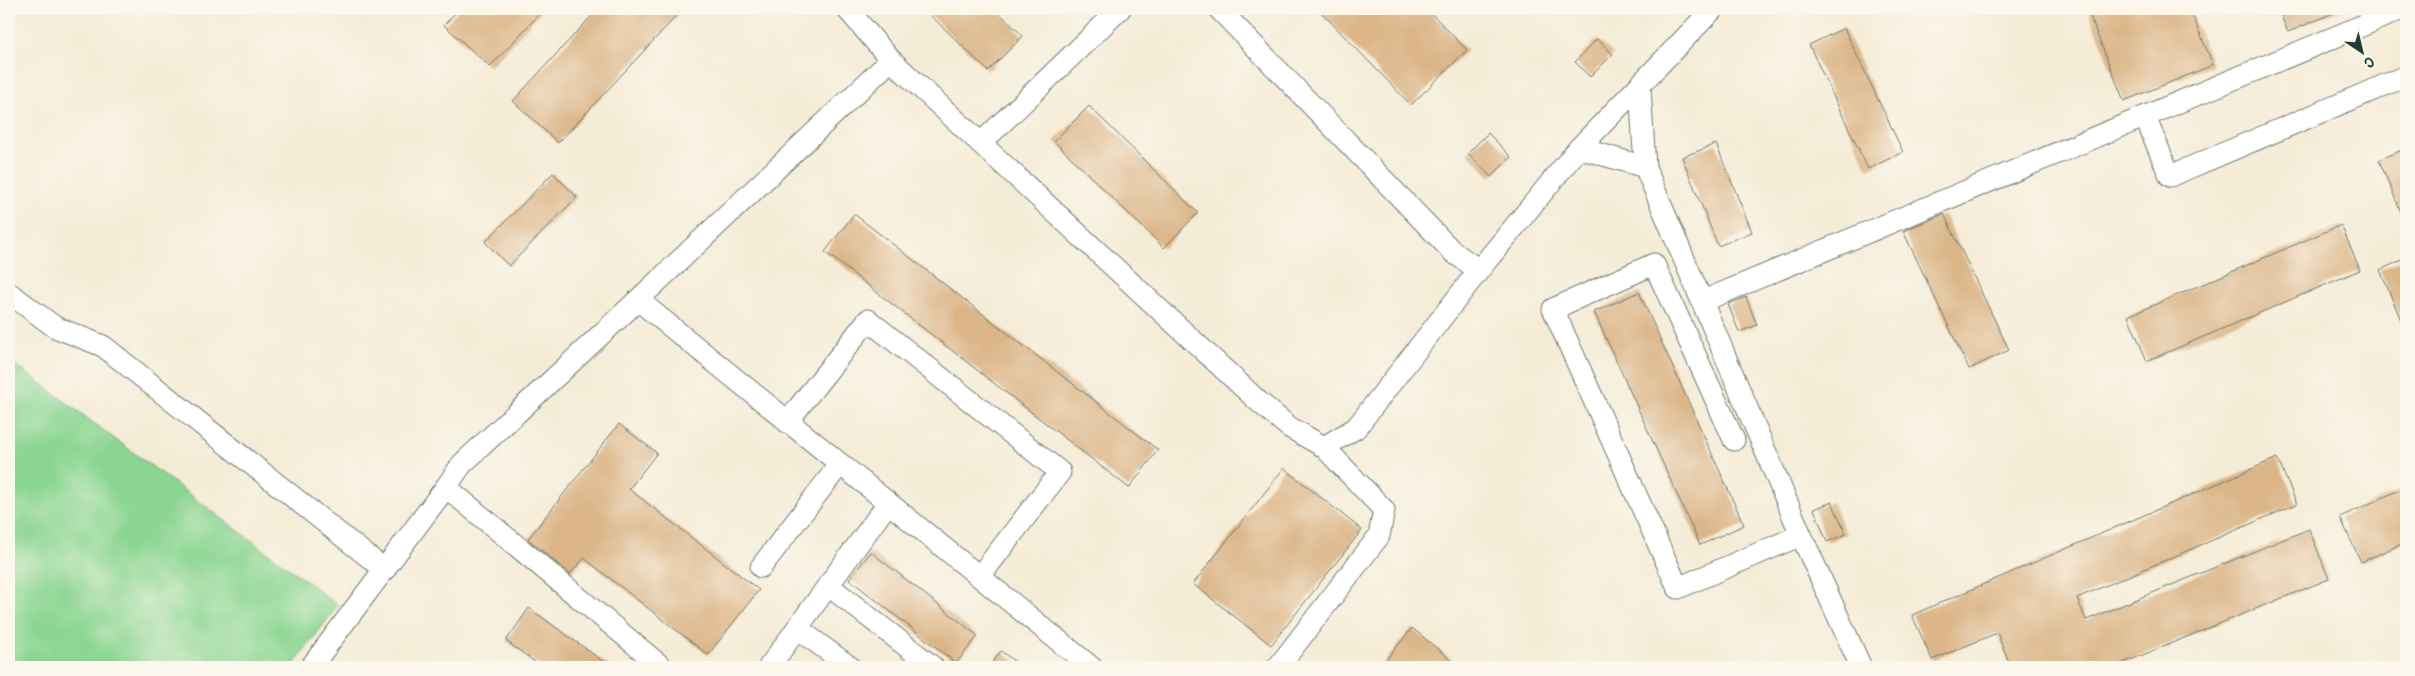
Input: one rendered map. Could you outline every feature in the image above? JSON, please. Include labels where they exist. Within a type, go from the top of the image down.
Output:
[{"type":"lane","points":[[847,9],[891,60],[1258,401],[1288,427],[1324,447],[1384,510],[1379,536],[1278,667]]},
{"type":"lane","points":[[981,143],[1120,9]]},
{"type":"lane","points":[[1219,9],[1453,252],[1479,270]]},
{"type":"lane","points":[[1324,447],[1356,428],[1479,270],[1579,148],[1640,88],[1713,9]]},
{"type":"lane","points":[[1703,301],[2402,9]]},
{"type":"lane","points":[[311,667],[462,464],[891,60]]},
{"type":"lane","points":[[2145,117],[2170,176],[2406,76]]},
{"type":"lane","points":[[1640,88],[1645,167],[1801,534],[1861,667]]},
{"type":"lane","points":[[1579,148],[1645,167]]},
{"type":"lane","points":[[1734,440],[1654,264],[1553,309],[1678,588],[1801,534]]},
{"type":"lane","points":[[9,293],[55,327],[103,346],[385,570]]},
{"type":"lane","points":[[638,300],[1091,667]]},
{"type":"lane","points":[[787,422],[868,320],[1060,472],[980,576]]},
{"type":"lane","points":[[761,567],[840,464]]},
{"type":"lane","points":[[446,487],[662,667]]},
{"type":"lane","points":[[769,667],[888,503]]},
{"type":"lane","points":[[828,586],[933,667]]},
{"type":"lane","points":[[797,628],[850,667]]},
{"type":"green space","points":[[9,360],[338,605],[292,667],[9,667]]},
{"type":"building","points":[[459,9],[544,9],[490,67],[444,25]]},
{"type":"building","points":[[598,9],[683,9],[558,143],[513,101]]},
{"type":"building","points":[[924,9],[995,9],[1023,36],[988,71]]},
{"type":"building","points":[[1318,9],[1427,9],[1467,50],[1411,105]]},
{"type":"building","points":[[2087,9],[2190,9],[2213,65],[2124,101]]},
{"type":"building","points":[[2278,9],[2343,9],[2288,32]]},
{"type":"building","points":[[1844,28],[1903,152],[1868,169],[1809,45]]},
{"type":"building","points":[[1597,39],[1613,54],[1590,77],[1575,62]]},
{"type":"building","points":[[1089,106],[1198,213],[1164,248],[1054,141]]},
{"type":"building","points":[[1488,133],[1511,157],[1491,177],[1468,153]]},
{"type":"building","points":[[1716,144],[1752,232],[1718,246],[1682,157]]},
{"type":"building","points":[[2406,148],[2406,224],[2379,160]]},
{"type":"building","points":[[553,173],[577,197],[509,266],[485,242]]},
{"type":"building","points":[[854,214],[1158,450],[1129,488],[825,252]]},
{"type":"building","points":[[1944,214],[2009,350],[1969,369],[1903,231]]},
{"type":"building","points":[[2341,225],[2360,270],[2147,361],[2128,316]]},
{"type":"building","points":[[2406,258],[2406,332],[2380,270]]},
{"type":"building","points":[[1639,292],[1744,525],[1700,545],[1594,312]]},
{"type":"building","points":[[1746,297],[1757,325],[1739,332],[1728,304]]},
{"type":"building","points":[[619,424],[657,453],[629,489],[759,590],[708,655],[584,558],[570,574],[528,539]]},
{"type":"building","points":[[2277,458],[2297,504],[2077,598],[2086,620],[2309,529],[2329,579],[2113,667],[2011,667],[1997,633],[1932,660],[1912,615]]},
{"type":"building","points":[[1284,468],[1362,530],[1271,645],[1193,584]]},
{"type":"building","points":[[2406,487],[2406,542],[2361,562],[2340,517]]},
{"type":"building","points":[[1832,502],[1846,534],[1827,542],[1814,509]]},
{"type":"building","points":[[871,552],[978,636],[956,663],[849,579]]},
{"type":"building","points":[[529,608],[611,667],[542,667],[506,641]]},
{"type":"building","points":[[1412,628],[1460,667],[1380,667]]},
{"type":"building","points":[[1001,651],[1022,667],[989,667]]}]
